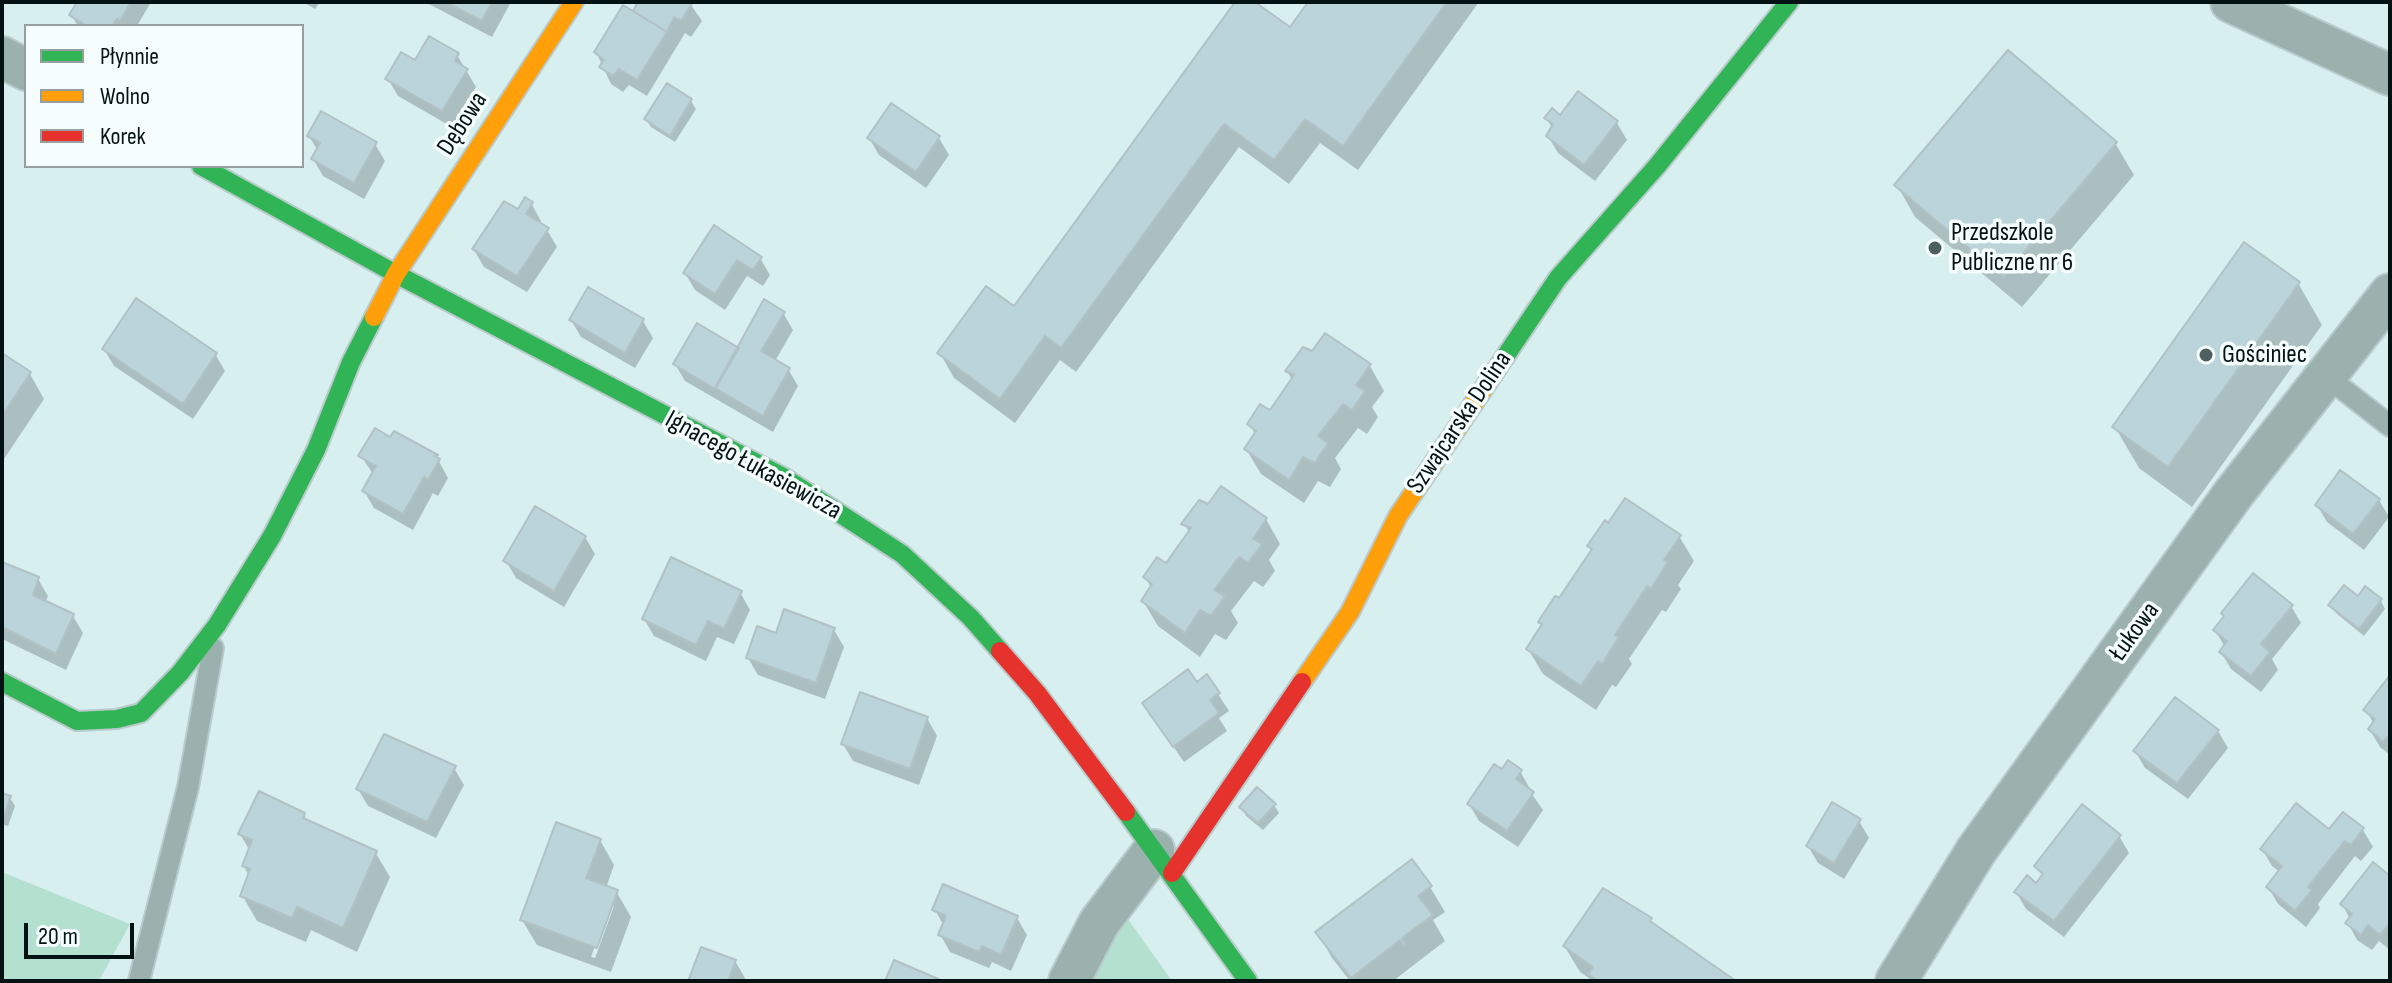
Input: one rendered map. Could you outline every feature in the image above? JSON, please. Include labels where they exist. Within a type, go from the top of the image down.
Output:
[{"type":"street","name":"Dębowa","points":[[2,682],[77,721],[117,719],[141,713],[180,673],[217,625],[272,536],[316,450],[351,362],[396,274],[574,2]]},
{"type":"street","name":"Szwajcarska Dolina","points":[[1069,981],[1099,923],[1163,861],[1350,612],[1398,516],[1558,278],[1657,166],[1789,2]]},
{"type":"street","points":[[2231,2],[2390,75]]},
{"type":"street","points":[[2,57],[24,69]]},
{"type":"street","name":"Ignacego Łukasiewicza","points":[[205,168],[396,274],[785,478],[902,554],[971,618],[1037,693],[1248,981]]},
{"type":"street","name":"Łukowa","points":[[1896,981],[1976,851],[2234,493],[2390,294]]},
{"type":"lane","points":[[2326,376],[2390,426]]},
{"type":"lane","points":[[139,981],[188,787],[217,625]]},
{"type":"green space","points":[[2,872],[130,924],[99,981],[2,981]]},
{"type":"green space","points":[[1123,912],[1172,981],[1090,981]]},
{"type":"building","points":[[77,2],[131,2],[120,21],[117,19],[113,24],[84,24],[69,15]]},
{"type":"building","points":[[445,2],[492,2],[482,21]]},
{"type":"building","points":[[638,2],[693,2],[681,21],[674,17],[667,32],[633,11]]},
{"type":"building","points":[[1235,2],[1255,2],[1290,27],[1308,2],[1447,2],[1343,146],[1305,119],[1274,160],[1224,124],[1061,348],[1045,336],[1000,399],[937,353],[986,286],[1014,306]]},
{"type":"building","points":[[623,5],[667,32],[637,80],[619,69],[613,76],[599,67],[604,60],[594,52]]},
{"type":"building","points":[[429,36],[459,53],[455,61],[468,69],[442,111],[385,79],[401,52],[415,60]]},
{"type":"building","points":[[2008,50],[2117,142],[2003,277],[1894,185]]},
{"type":"building","points":[[667,83],[692,99],[670,136],[644,119]]},
{"type":"building","points":[[1578,91],[1618,121],[1584,165],[1546,136],[1553,124],[1544,118],[1552,108],[1560,115]]},
{"type":"building","points":[[891,103],[940,136],[916,172],[867,138]]},
{"type":"building","points":[[321,111],[377,142],[354,183],[311,159],[320,143],[307,136]]},
{"type":"building","points":[[525,197],[533,202],[526,214],[549,228],[517,276],[472,249],[504,201],[518,209]]},
{"type":"building","points":[[714,225],[762,257],[753,270],[737,260],[715,294],[683,273]]},
{"type":"building","name":"Gościniec","points":[[2244,242],[2300,282],[2168,467],[2112,427]]},
{"type":"building","points":[[588,287],[644,319],[625,353],[569,320]]},
{"type":"building","points":[[136,298],[217,353],[183,404],[102,349]]},
{"type":"building","points":[[764,299],[785,312],[761,351],[790,368],[763,416],[715,388]]},
{"type":"building","points":[[697,323],[739,348],[715,389],[673,364]]},
{"type":"building","points":[[1325,333],[1371,364],[1356,385],[1365,391],[1352,410],[1343,404],[1318,436],[1328,443],[1315,463],[1303,457],[1289,480],[1244,449],[1256,431],[1247,424],[1260,404],[1270,410],[1294,375],[1285,371],[1303,347],[1312,351]]},
{"type":"building","points":[[2,353],[31,372],[2,416]]},
{"type":"building","points":[[375,428],[390,437],[394,431],[440,459],[428,480],[424,477],[403,514],[362,491],[376,466],[358,456]]},
{"type":"building","points":[[2340,470],[2380,499],[2353,534],[2315,505]]},
{"type":"building","points":[[1221,486],[1267,518],[1253,539],[1262,544],[1248,563],[1239,557],[1214,590],[1225,596],[1211,616],[1200,610],[1185,633],[1141,601],[1152,584],[1143,577],[1157,557],[1166,563],[1191,528],[1181,524],[1199,500],[1208,504]]},
{"type":"building","points":[[1625,498],[1681,535],[1664,560],[1668,562],[1651,589],[1647,586],[1615,635],[1619,637],[1602,664],[1598,661],[1581,686],[1526,649],[1542,624],[1538,622],[1555,596],[1559,598],[1592,549],[1587,546]]},
{"type":"building","points":[[535,506],[586,536],[554,591],[503,561]]},
{"type":"building","points":[[671,557],[742,591],[724,629],[708,621],[696,645],[642,619]]},
{"type":"building","points":[[2,562],[39,577],[33,595],[74,614],[56,654],[2,627]]},
{"type":"building","points":[[2253,573],[2293,605],[2261,644],[2270,652],[2251,676],[2219,652],[2227,641],[2213,630],[2224,616],[2221,613]]},
{"type":"building","points":[[2344,585],[2358,596],[2365,586],[2382,599],[2359,629],[2328,605]]},
{"type":"building","points":[[784,609],[835,628],[816,683],[746,658],[757,626],[776,633]]},
{"type":"building","points":[[1188,669],[1197,682],[1207,674],[1220,693],[1210,700],[1219,713],[1173,747],[1142,703]]},
{"type":"building","points":[[2390,675],[2390,734],[2383,742],[2368,729],[2375,719],[2363,710]]},
{"type":"building","points":[[860,692],[928,717],[910,769],[841,744]]},
{"type":"building","points":[[2175,697],[2219,730],[2177,783],[2133,751]]},
{"type":"building","points":[[384,734],[456,766],[427,822],[356,789]]},
{"type":"building","points":[[1508,760],[1522,770],[1516,779],[1534,792],[1507,831],[1467,804],[1494,764],[1502,769]]},
{"type":"building","points":[[1257,787],[1276,804],[1258,823],[1239,807]]},
{"type":"building","points":[[259,791],[305,813],[303,818],[377,851],[343,928],[297,907],[292,918],[240,896],[250,869],[242,866],[252,840],[238,834]]},
{"type":"building","points":[[2,793],[11,796],[3,819],[2,818]]},
{"type":"building","points":[[1832,802],[1861,819],[1834,863],[1806,846]]},
{"type":"building","points":[[2296,803],[2329,829],[2343,812],[2364,828],[2351,845],[2345,841],[2308,887],[2312,890],[2295,911],[2266,887],[2282,866],[2260,849]]},
{"type":"building","points":[[2082,804],[2121,835],[2054,921],[2014,892],[2027,875],[2036,883],[2043,874],[2034,866]]},
{"type":"building","points":[[556,822],[601,839],[586,878],[618,890],[597,948],[520,920]]},
{"type":"building","points":[[1412,859],[1432,886],[1418,896],[1433,915],[1402,938],[1406,944],[1404,946],[1400,940],[1351,978],[1315,932]]},
{"type":"building","points":[[2373,862],[2390,876],[2390,923],[2380,935],[2368,925],[2361,935],[2345,923],[2352,914],[2340,904]]},
{"type":"building","points":[[943,884],[1018,916],[1001,955],[982,946],[979,952],[938,935],[946,916],[932,910]]},
{"type":"building","points":[[1603,888],[1652,918],[1650,921],[1736,981],[1598,981],[1588,974],[1593,967],[1563,946]]},
{"type":"building","points":[[701,947],[736,960],[728,981],[688,981]]},
{"type":"building","points":[[894,960],[943,981],[885,981]]},
{"type":"traffic: fast","points":[[1488,382],[1558,278],[1657,166],[1789,2]]},
{"type":"traffic: fast","points":[[205,168],[396,274],[785,478],[902,554],[971,618],[1000,651]]},
{"type":"traffic: fast","points":[[2,682],[77,721],[117,719],[141,713],[180,673],[217,625],[272,536],[316,450],[351,362],[374,317]]},
{"type":"traffic: fast","points":[[1126,812],[1248,981]]},
{"type":"traffic: slow","points":[[374,317],[396,274],[574,2]]},
{"type":"traffic: slow","points":[[1302,682],[1350,612],[1398,516],[1488,382]]},
{"type":"traffic: jam","points":[[1000,651],[1037,693],[1126,812]]},
{"type":"traffic: jam","points":[[1172,873],[1302,682]]},
{"type":"place","name":"Przedszkole Publiczne nr 6","points":[[1935,248]]},
{"type":"place","name":"Gościniec","points":[[2206,355]]}]
